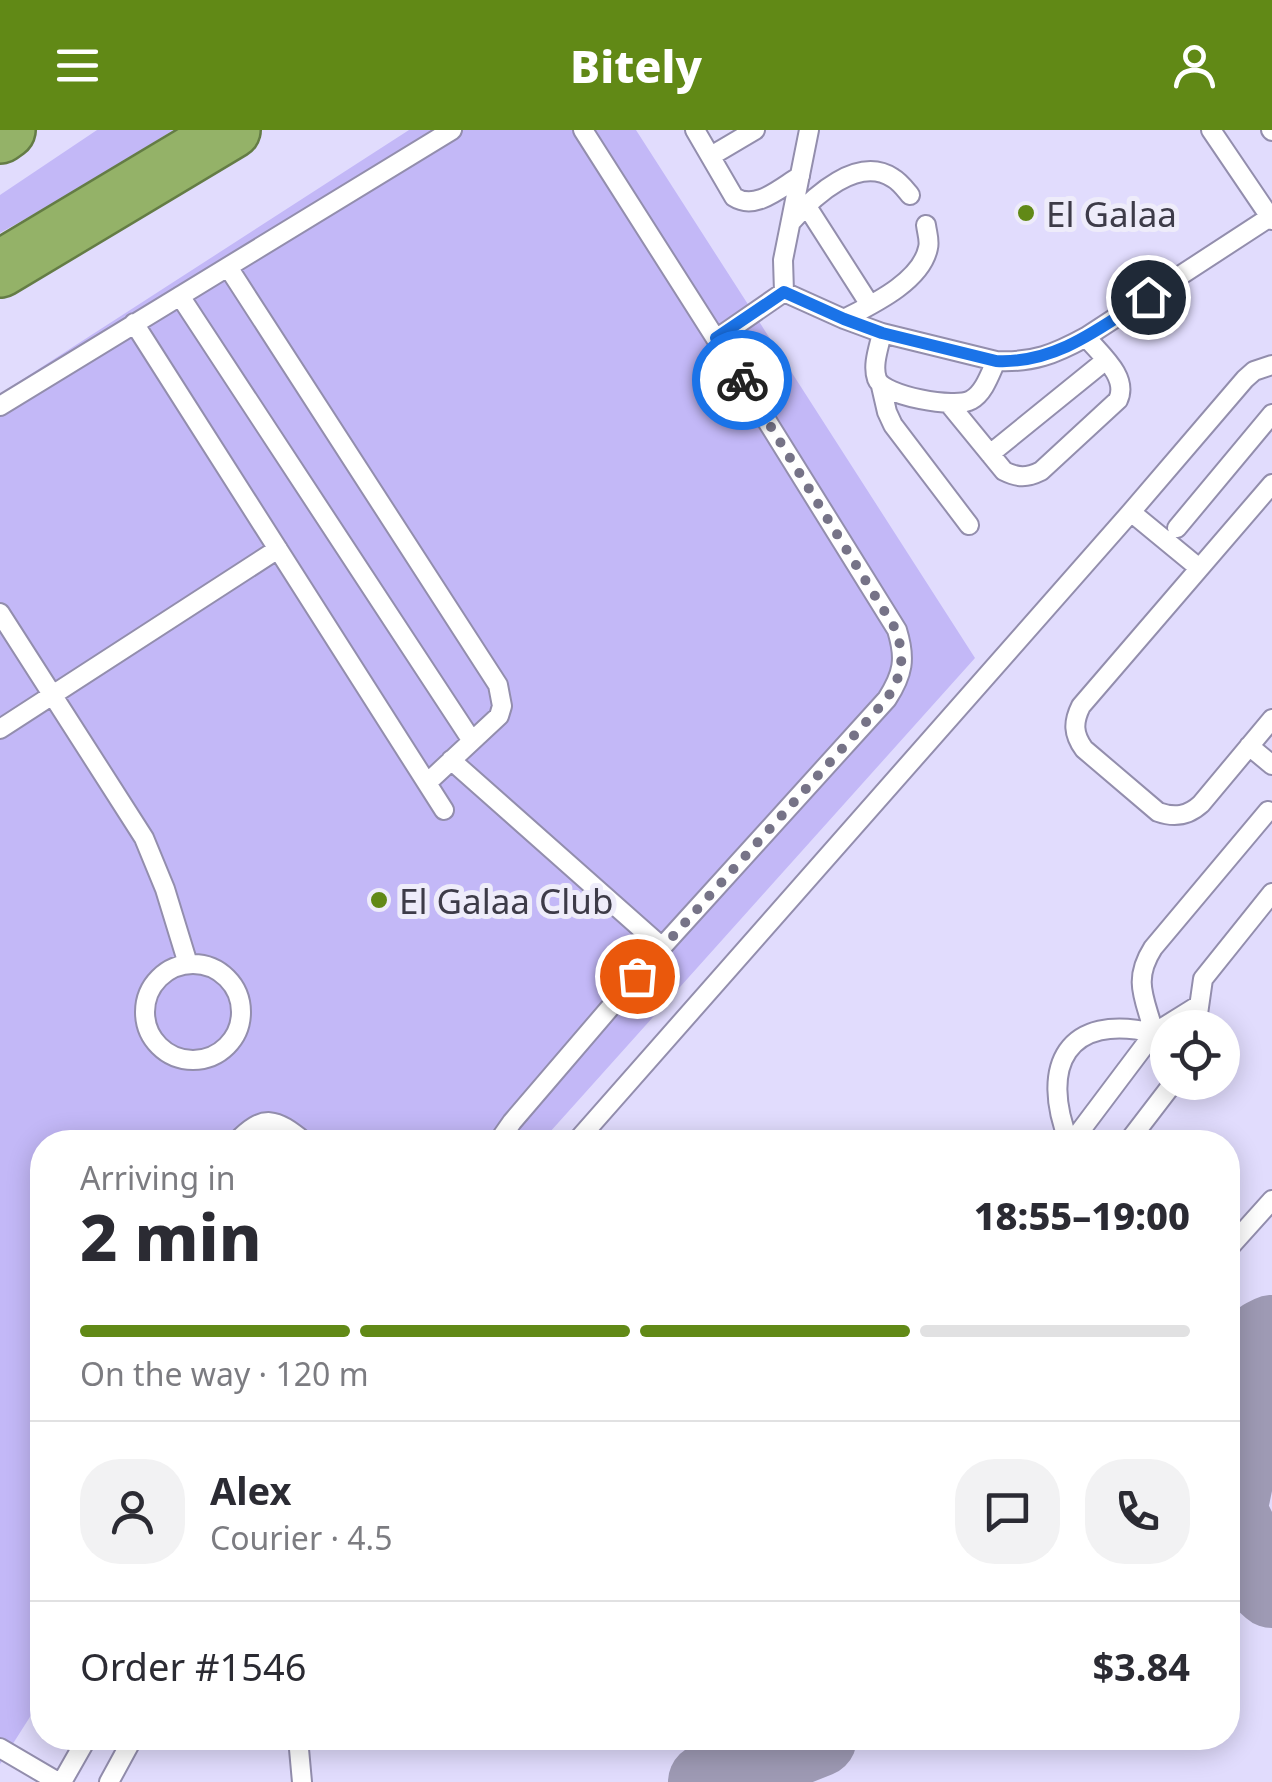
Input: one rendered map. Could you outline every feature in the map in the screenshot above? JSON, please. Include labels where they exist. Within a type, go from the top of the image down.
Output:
[{"type":"highway","points":[[0,135],[7,130]]},
{"type":"highway","points":[[0,269],[232,130]]},
{"type":"highway","points":[[0,306],[42,274],[104,207]]},
{"type":"lane","points":[[0,406],[452,130]]},
{"type":"lane","points":[[506,1130],[662,947],[886,700],[902,666],[896,630],[584,130]]},
{"type":"lane","points":[[695,130],[741,202],[758,202],[800,176]]},
{"type":"lane","points":[[711,156],[755,130]]},
{"type":"lane","points":[[784,292],[783,260],[809,130]]},
{"type":"lane","points":[[784,292],[882,333],[996,361],[1016,362],[1055,354],[1271,219],[1211,130]]},
{"type":"lane","points":[[790,223],[806,205],[849,175],[865,171],[881,172],[895,179],[910,195]]},
{"type":"lane","points":[[806,205],[870,305]]},
{"type":"lane","points":[[844,319],[895,291],[925,259],[929,244],[926,224]]},
{"type":"lane","points":[[228,266],[498,685],[502,706],[499,716],[427,784]]},
{"type":"lane","points":[[716,338],[784,292]]},
{"type":"lane","points":[[180,296],[472,742]]},
{"type":"lane","points":[[134,323],[444,810]]},
{"type":"lane","points":[[882,333],[875,365],[887,412],[969,526]]},
{"type":"lane","points":[[950,405],[1004,471],[1016,477],[1029,477],[1041,471],[1118,400],[1122,391],[1121,382],[1086,337]]},
{"type":"lane","points":[[990,454],[1106,360]]},
{"type":"lane","points":[[881,386],[891,392],[961,404],[981,392],[996,361]]},
{"type":"lane","points":[[587,1130],[1245,379],[1272,365]]},
{"type":"lane","points":[[1177,528],[1272,414]]},
{"type":"lane","points":[[1272,484],[1080,706],[1074,728],[1084,749],[1158,812],[1181,816],[1192,812],[1272,720]]},
{"type":"lane","points":[[1131,512],[1198,568]]},
{"type":"lane","points":[[0,728],[278,549]]},
{"type":"lane","points":[[0,613],[144,838],[165,889],[188,964]]},
{"type":"lane","points":[[1250,746],[1272,765]]},
{"type":"lane","points":[[452,760],[662,947]]},
{"type":"lane","points":[[1150,1019],[1141,986],[1146,960],[1268,811]]},
{"type":"lane","points":[[1198,1010],[1203,978],[1272,893]]},
{"type":"lane","points":[[188,964],[211,967],[230,981],[241,1002],[240,1025],[229,1045],[210,1058],[186,1061],[164,1052],[150,1034],[144,1012],[150,989],[166,972],[188,964]]},
{"type":"lane","points":[[1190,1010],[1198,1005]]},
{"type":"lane","points":[[1066,1130],[1059,1107],[1058,1069],[1066,1051],[1080,1038],[1117,1028],[1150,1032]]},
{"type":"lane","points":[[1079,1130],[1150,1038]]},
{"type":"lane","points":[[1137,1130],[1160,1100]]},
{"type":"lane","points":[[248,1130],[262,1122],[274,1122],[290,1130]]},
{"type":"lane","points":[[1240,1236],[1272,1200]]},
{"type":"lane","points":[[0,1748],[60,1782],[80,1750]]},
{"type":"lane","points":[[109,1782],[126,1750]]},
{"type":"lane","points":[[299,1750],[302,1782]]},
{"type":"shaded area","points":[[97,130],[173,130],[0,233],[0,195]]},
{"type":"shaded area","name":"El Galaa Club","points":[[409,130],[636,130],[975,658],[552,1130],[30,1130],[30,1717],[0,1764],[0,394]]},
{"type":"taxiway","points":[[1240,1453],[1264,1338],[1272,1334]]},
{"type":"taxiway","points":[[1240,1535],[1262,1580],[1272,1589]]},
{"type":"taxiway","points":[[707,1782],[788,1750]]},
{"type":"way so far","points":[[637,976],[886,700],[902,666],[896,630],[742,380]]},
{"type":"place","name":"El Galaa","points":[[1026,213]]},
{"type":"place","name":"El Galaa Club","points":[[379,900]]},
{"type":"route","points":[[742,380],[716,338],[784,292],[882,333],[996,361],[1016,362],[1055,354],[1148,297]]}]
